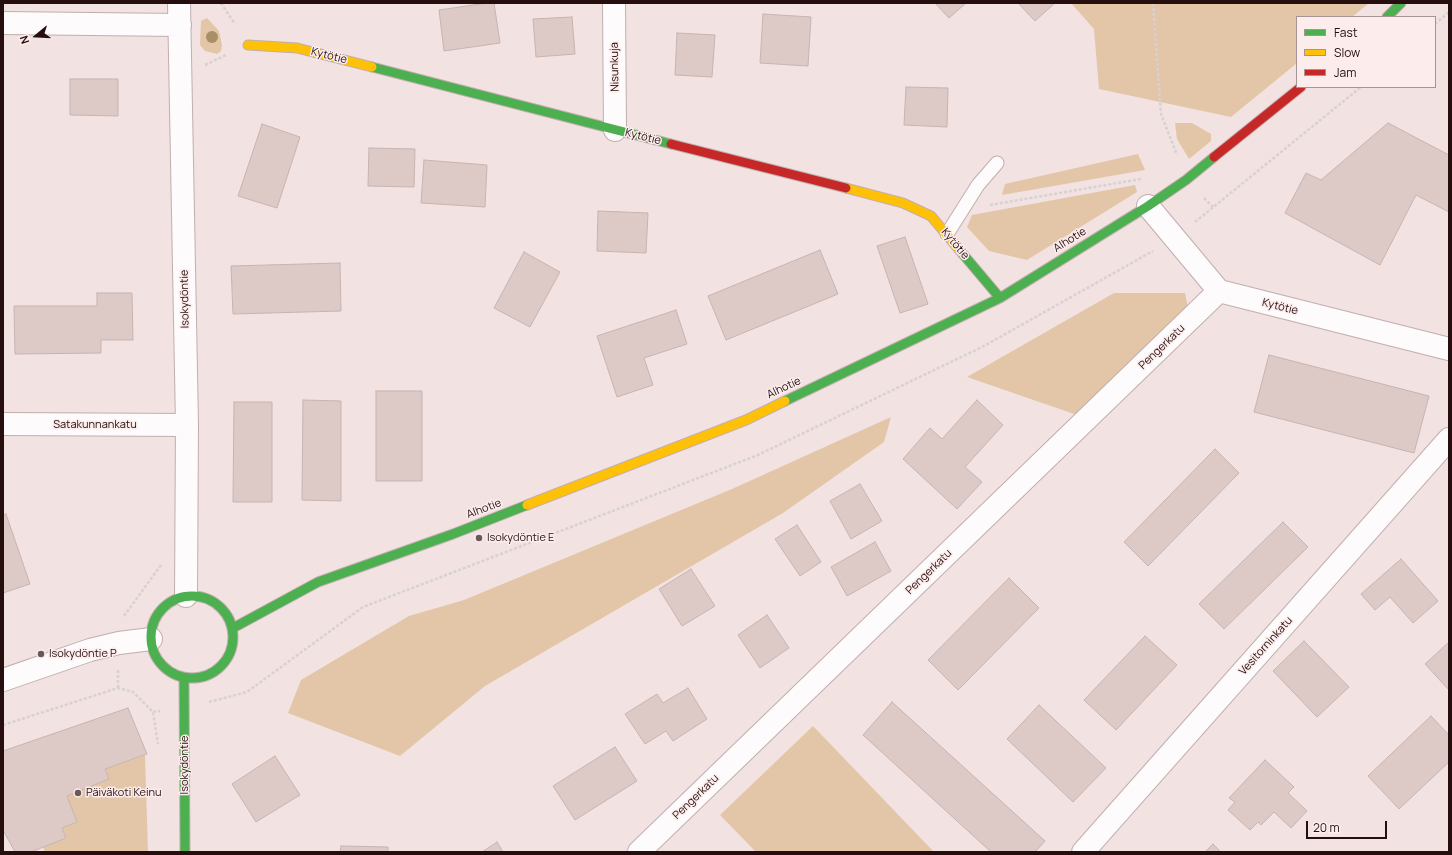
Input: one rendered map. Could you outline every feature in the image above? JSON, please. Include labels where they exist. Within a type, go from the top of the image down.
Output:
[{"type":"street","name":"Isokydöntie","points":[[179,3],[187,425],[186,596]]},
{"type":"street","name":"Nisunkuja","points":[[614,3],[616,130]]},
{"type":"street","points":[[1388,16],[1401,3]]},
{"type":"street","points":[[3,23],[180,25]]},
{"type":"street","name":"Kytötie","points":[[248,45],[296,48],[903,203],[931,216],[1000,298]]},
{"type":"street","name":"Alhotie","points":[[233,628],[318,582],[453,534],[746,420],[966,316],[1000,298],[1148,206],[1186,180],[1300,88]]},
{"type":"street","points":[[1148,206],[1219,291]]},
{"type":"street","name":"Kytötie","points":[[1219,291],[1449,349]]},
{"type":"street","name":"Pengerkatu","points":[[639,852],[1219,291]]},
{"type":"street","name":"Satakunnankatu","points":[[3,424],[187,425]]},
{"type":"street","name":"Vesitorninkatu","points":[[1083,852],[1449,439]]},
{"type":"street","points":[[186,596],[196,596],[216,603],[224,610],[233,628],[234,643],[230,654],[223,665],[213,673],[204,677],[196,679],[184,678],[172,673],[159,662],[153,651],[151,639],[152,625],[158,613],[165,605],[175,599],[186,596]]},
{"type":"street","points":[[3,680],[90,650],[119,643],[151,639]]},
{"type":"street","name":"Isokydöntie","points":[[184,678],[185,852]]},
{"type":"lane","points":[[947,234],[978,186],[997,163]]},
{"type":"path","points":[[1153,3],[1162,114],[1186,180],[1213,207]]},
{"type":"path","points":[[1436,23],[1449,12]]},
{"type":"path","points":[[962,209],[1145,179]]},
{"type":"path","points":[[118,688],[120,622],[162,562]]},
{"type":"path","points":[[3,725],[118,688],[133,692],[153,712]]},
{"type":"shaded area","points":[[1071,3],[1369,3],[1353,16],[1296,16],[1296,64],[1231,117],[1099,89],[1094,29]]},
{"type":"shaded area","points":[[207,18],[219,31],[222,45],[221,51],[217,54],[205,51],[200,45],[201,21]]},
{"type":"shaded area","points":[[1175,123],[1192,123],[1211,134],[1211,141],[1189,159],[1177,139]]},
{"type":"shaded area","points":[[1138,154],[1145,170],[1002,195],[1005,184]]},
{"type":"shaded area","points":[[1135,185],[1137,192],[1027,260],[989,251],[967,227],[972,215]]},
{"type":"shaded area","points":[[1114,293],[1185,293],[1188,308],[1077,415],[967,377]]},
{"type":"shaded area","points":[[891,417],[884,442],[783,513],[485,686],[400,756],[288,713],[301,680],[409,616],[464,600],[732,489]]},
{"type":"shaded area","points":[[813,726],[934,852],[756,852],[720,815]]},
{"type":"shaded area","points":[[145,755],[148,852],[45,852],[43,847],[66,838],[62,828],[77,822],[67,796],[109,779],[105,769]]},
{"type":"building","points":[[494,3],[500,43],[444,51],[439,10]]},
{"type":"building","points":[[935,3],[966,3],[949,18]]},
{"type":"building","points":[[1018,3],[1055,3],[1035,21]]},
{"type":"building","points":[[763,14],[811,17],[808,66],[760,63]]},
{"type":"building","points":[[572,17],[575,54],[536,57],[533,19]]},
{"type":"building","points":[[677,33],[715,35],[712,77],[675,75]]},
{"type":"building","points":[[70,79],[118,79],[118,116],[70,115]]},
{"type":"building","points":[[906,87],[948,88],[947,127],[904,125]]},
{"type":"building","points":[[1388,123],[1449,155],[1449,212],[1416,195],[1380,265],[1285,213],[1306,173],[1321,180]]},
{"type":"building","points":[[262,124],[300,137],[277,208],[238,196]]},
{"type":"building","points":[[369,148],[415,149],[414,187],[368,186]]},
{"type":"building","points":[[424,160],[487,165],[485,207],[421,203]]},
{"type":"building","points":[[598,211],[648,213],[646,253],[597,251]]},
{"type":"building","points":[[905,237],[928,304],[900,313],[877,246]]},
{"type":"building","points":[[820,250],[838,294],[726,340],[708,296]]},
{"type":"building","points":[[524,252],[560,272],[530,327],[494,308]]},
{"type":"building","points":[[340,263],[341,311],[233,314],[231,266]]},
{"type":"building","points":[[97,293],[132,293],[133,340],[101,340],[101,353],[15,354],[14,306],[97,306]]},
{"type":"building","points":[[676,310],[687,344],[644,358],[653,385],[617,397],[597,336]]},
{"type":"building","points":[[1269,355],[1429,396],[1414,453],[1254,412]]},
{"type":"building","points":[[376,391],[422,391],[422,481],[376,481]]},
{"type":"building","points":[[303,400],[341,401],[341,501],[302,500]]},
{"type":"building","points":[[977,400],[1003,425],[965,467],[982,482],[957,509],[903,459],[930,428],[942,439]]},
{"type":"building","points":[[234,402],[272,402],[272,502],[233,502]]},
{"type":"building","points":[[1215,449],[1239,473],[1148,566],[1124,542]]},
{"type":"building","points":[[860,484],[882,521],[851,539],[830,501]]},
{"type":"building","points":[[6,514],[30,584],[3,593],[3,515]]},
{"type":"building","points":[[1283,522],[1308,547],[1224,629],[1199,604]]},
{"type":"building","points":[[797,525],[821,562],[800,576],[775,539]]},
{"type":"building","points":[[875,542],[891,571],[847,596],[831,567]]},
{"type":"building","points":[[1401,559],[1438,601],[1413,623],[1390,597],[1375,610],[1361,594]]},
{"type":"building","points":[[691,569],[715,606],[682,626],[659,589]]},
{"type":"building","points":[[1009,578],[1039,608],[958,690],[928,660]]},
{"type":"building","points":[[767,615],[789,648],[760,668],[738,635]]},
{"type":"building","points":[[1145,636],[1177,665],[1116,730],[1084,700]]},
{"type":"building","points":[[1304,641],[1349,687],[1317,717],[1273,671]]},
{"type":"building","points":[[1449,642],[1449,690],[1425,664]]},
{"type":"building","points":[[688,688],[707,719],[673,741],[666,731],[645,744],[625,714],[657,694],[663,703]]},
{"type":"building","points":[[892,702],[1045,841],[1035,852],[991,852],[863,735]]},
{"type":"building","points":[[1039,705],[1106,768],[1073,802],[1007,739]]},
{"type":"building","points":[[128,708],[147,754],[105,769],[109,779],[67,796],[77,822],[62,828],[66,838],[31,852],[15,852],[3,830],[3,751]]},
{"type":"building","points":[[1431,716],[1449,735],[1449,762],[1399,809],[1368,776]]},
{"type":"building","points":[[615,747],[637,781],[575,820],[553,786]]},
{"type":"building","points":[[275,756],[300,795],[256,822],[232,784]]},
{"type":"building","points":[[1265,760],[1294,787],[1288,793],[1307,811],[1291,828],[1274,812],[1261,825],[1258,822],[1250,830],[1228,810],[1235,802],[1229,798]]},
{"type":"building","points":[[497,842],[503,852],[482,852]]},
{"type":"building","points":[[1213,844],[1221,852],[1205,852]]},
{"type":"building","points":[[341,846],[388,847],[388,852],[340,852]]},
{"type":"traffic: fast","points":[[1388,16],[1401,3]]},
{"type":"traffic: fast","points":[[372,67],[671,144]]},
{"type":"traffic: fast","points":[[785,401],[1000,298],[1148,206],[1186,180],[1214,157]]},
{"type":"traffic: fast","points":[[962,253],[1000,298]]},
{"type":"traffic: fast","points":[[233,628],[318,582],[453,534],[527,505]]},
{"type":"traffic: fast","points":[[184,596],[200,596],[215,603],[226,614],[233,629],[233,637],[233,645],[230,653],[221,666],[208,675],[200,678],[184,678],[169,671],[158,660],[151,645],[151,629],[158,614],[169,603],[184,596]]},
{"type":"traffic: fast","points":[[184,678],[185,852]]},
{"type":"traffic: slow","points":[[248,45],[297,48],[372,67]]},
{"type":"traffic: slow","points":[[846,188],[903,203],[931,216],[962,253]]},
{"type":"traffic: slow","points":[[527,505],[746,420],[785,401]]},
{"type":"traffic: jam","points":[[1214,157],[1300,88]]},
{"type":"traffic: jam","points":[[671,144],[846,188]]},
{"type":"place","name":"Isokydöntie E","points":[[479,538]]},
{"type":"place","name":"Isokydöntie P","points":[[41,654]]},
{"type":"place","name":"Päiväkoti Keinu","points":[[78,793]]}]
